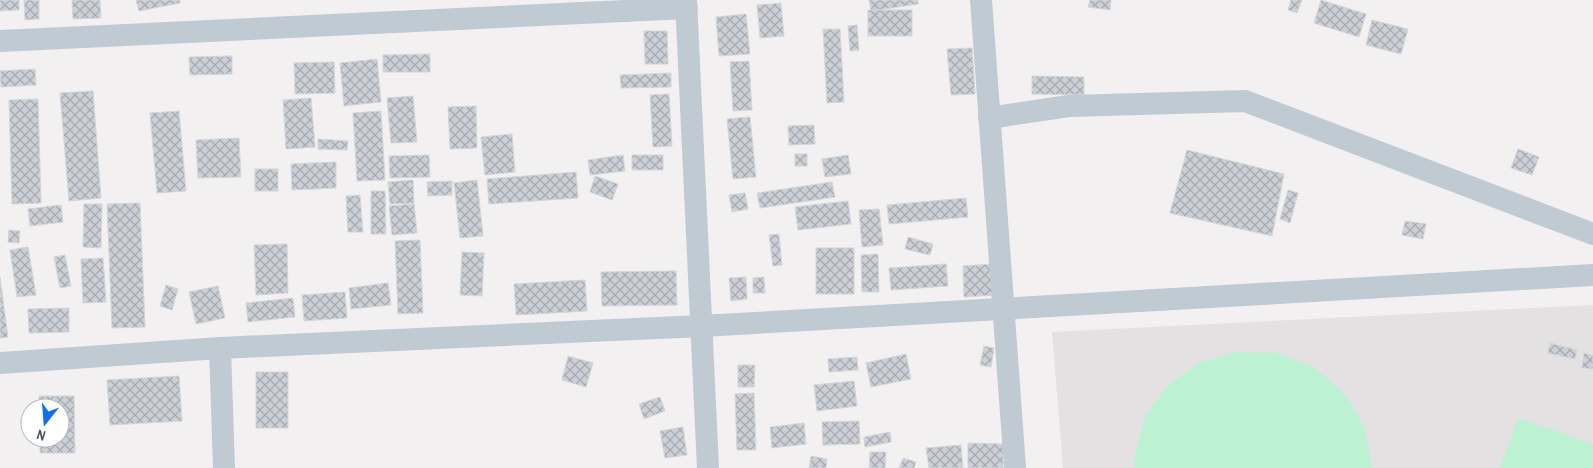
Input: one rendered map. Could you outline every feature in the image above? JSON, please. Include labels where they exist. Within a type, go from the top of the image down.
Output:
[{"type":"street","points":[[980,0],[1015,468]]},
{"type":"street","points":[[0,42],[686,4],[708,468]]},
{"type":"street","points":[[989,118],[1069,106],[1245,101],[1593,234]]},
{"type":"street","points":[[0,363],[220,348],[1003,310],[1593,275]]},
{"type":"street","points":[[220,348],[224,468]]},
{"type":"shaded area","points":[[1593,305],[1593,468],[1063,468],[1052,332]]},
{"type":"green space","points":[[1237,352],[1277,353],[1315,368],[1345,394],[1365,428],[1372,468],[1135,468],[1134,458],[1144,419],[1167,386],[1199,363]]},
{"type":"green space","points":[[1518,418],[1593,444],[1593,468],[1500,468]]},
{"type":"building","points":[[0,0],[19,0],[19,10],[0,11]]},
{"type":"building","points":[[24,0],[39,0],[39,19],[25,20]]},
{"type":"building","points":[[72,0],[100,0],[101,18],[73,19]]},
{"type":"building","points":[[136,0],[180,0],[180,3],[139,11]]},
{"type":"building","points":[[869,0],[918,0],[918,4],[871,11]]},
{"type":"building","points":[[1090,0],[1111,0],[1110,10],[1088,7]]},
{"type":"building","points":[[1291,0],[1302,0],[1297,13],[1288,10]]},
{"type":"building","points":[[1321,0],[1366,14],[1359,37],[1314,23]]},
{"type":"building","points":[[781,3],[784,36],[760,38],[757,5]]},
{"type":"building","points":[[868,10],[912,10],[912,36],[868,36]]},
{"type":"building","points":[[746,14],[750,54],[719,56],[716,17]]},
{"type":"building","points":[[1372,20],[1408,29],[1401,54],[1366,45]]},
{"type":"building","points":[[857,25],[859,50],[850,51],[848,26]]},
{"type":"building","points":[[823,29],[840,29],[844,102],[827,103]]},
{"type":"building","points":[[644,31],[667,31],[668,64],[645,64]]},
{"type":"building","points":[[972,48],[975,94],[951,95],[947,49]]},
{"type":"building","points":[[430,54],[430,72],[383,72],[383,55]]},
{"type":"building","points":[[232,56],[232,74],[190,75],[189,57]]},
{"type":"building","points":[[377,59],[381,102],[344,106],[340,63]]},
{"type":"building","points":[[749,61],[752,110],[733,111],[730,62]]},
{"type":"building","points":[[334,62],[335,93],[295,94],[294,63]]},
{"type":"building","points":[[35,69],[36,85],[1,87],[0,71]]},
{"type":"building","points":[[671,73],[671,87],[621,88],[620,75]]},
{"type":"building","points":[[1032,76],[1084,77],[1084,95],[1032,94]]},
{"type":"building","points":[[93,91],[101,198],[69,201],[60,93]]},
{"type":"building","points":[[669,94],[672,146],[653,147],[650,95]]},
{"type":"building","points":[[413,96],[417,142],[391,143],[387,98]]},
{"type":"building","points":[[311,98],[315,147],[286,149],[283,100]]},
{"type":"building","points":[[38,99],[41,203],[12,204],[9,100]]},
{"type":"building","points":[[476,106],[477,148],[450,149],[448,107]]},
{"type":"building","points":[[179,111],[186,191],[157,193],[150,113]]},
{"type":"building","points":[[381,111],[385,180],[357,181],[353,113]]},
{"type":"building","points":[[750,117],[756,177],[733,179],[727,119]]},
{"type":"building","points":[[814,125],[815,144],[789,145],[788,126]]},
{"type":"building","points":[[512,134],[515,172],[485,175],[481,137]]},
{"type":"building","points":[[239,138],[241,177],[198,178],[196,140]]},
{"type":"building","points":[[318,139],[348,141],[347,150],[318,149]]},
{"type":"building","points":[[1518,149],[1539,157],[1532,175],[1511,168]]},
{"type":"building","points":[[1187,150],[1284,174],[1272,236],[1170,213]]},
{"type":"building","points":[[795,154],[807,154],[807,166],[795,166]]},
{"type":"building","points":[[429,155],[430,177],[390,178],[389,156]]},
{"type":"building","points":[[623,155],[625,171],[590,175],[588,160]]},
{"type":"building","points":[[632,155],[663,155],[663,170],[632,170]]},
{"type":"building","points":[[848,155],[851,174],[825,177],[822,159]]},
{"type":"building","points":[[336,162],[336,188],[292,190],[291,164]]},
{"type":"building","points":[[255,169],[278,169],[278,191],[255,191]]},
{"type":"building","points":[[576,172],[578,198],[489,204],[487,179]]},
{"type":"building","points":[[595,176],[618,184],[612,200],[590,192]]},
{"type":"building","points":[[413,180],[414,203],[390,204],[388,182]]},
{"type":"building","points":[[477,180],[483,236],[460,238],[454,183]]},
{"type":"building","points":[[452,181],[452,195],[428,196],[427,182]]},
{"type":"building","points":[[832,182],[835,197],[760,208],[757,193]]},
{"type":"building","points":[[1288,190],[1298,193],[1290,223],[1280,219]]},
{"type":"building","points":[[371,191],[385,191],[386,234],[371,234]]},
{"type":"building","points":[[745,193],[748,209],[732,212],[729,195]]},
{"type":"building","points":[[360,195],[363,232],[348,232],[346,196]]},
{"type":"building","points":[[966,198],[968,217],[889,224],[887,205]]},
{"type":"building","points":[[848,201],[851,224],[798,230],[795,207]]},
{"type":"building","points":[[140,203],[145,327],[112,328],[107,204]]},
{"type":"building","points":[[84,204],[102,204],[101,248],[83,247]]},
{"type":"building","points":[[414,204],[417,233],[392,235],[389,206]]},
{"type":"building","points":[[61,205],[63,222],[30,226],[28,209]]},
{"type":"building","points":[[879,209],[883,245],[862,247],[859,210]]},
{"type":"building","points":[[1405,221],[1426,224],[1423,239],[1402,235]]},
{"type":"building","points":[[9,230],[20,231],[19,243],[8,242]]},
{"type":"building","points":[[779,234],[782,265],[773,266],[769,235]]},
{"type":"building","points":[[908,237],[933,244],[930,255],[905,249]]},
{"type":"building","points":[[420,240],[423,313],[398,314],[395,241]]},
{"type":"building","points":[[287,244],[288,293],[256,295],[254,245]]},
{"type":"building","points":[[28,247],[36,295],[17,297],[10,250]]},
{"type":"building","points":[[816,248],[854,248],[854,294],[816,294]]},
{"type":"building","points":[[462,252],[484,253],[482,296],[460,295]]},
{"type":"building","points":[[878,254],[879,292],[862,292],[861,255]]},
{"type":"building","points":[[65,255],[71,286],[60,288],[54,257]]},
{"type":"building","points":[[103,258],[106,302],[83,303],[81,259]]},
{"type":"building","points":[[946,264],[948,286],[891,290],[889,268]]},
{"type":"building","points":[[993,264],[995,295],[964,297],[963,266]]},
{"type":"building","points":[[676,271],[677,305],[602,306],[601,272]]},
{"type":"building","points":[[0,277],[8,337],[0,338]]},
{"type":"building","points":[[746,277],[747,299],[731,301],[729,278]]},
{"type":"building","points":[[764,277],[765,293],[753,293],[753,278]]},
{"type":"building","points":[[585,280],[587,311],[516,315],[514,284]]},
{"type":"building","points":[[388,283],[391,305],[351,309],[349,288]]},
{"type":"building","points":[[166,285],[178,289],[172,310],[160,306]]},
{"type":"building","points":[[218,286],[225,318],[196,324],[189,292]]},
{"type":"building","points":[[345,292],[347,318],[304,321],[302,295]]},
{"type":"building","points":[[293,298],[295,317],[248,322],[246,303]]},
{"type":"building","points":[[69,308],[69,332],[29,333],[28,309]]},
{"type":"building","points":[[1550,343],[1577,350],[1575,359],[1548,353]]},
{"type":"building","points":[[984,346],[994,348],[991,367],[980,365]]},
{"type":"building","points":[[1584,353],[1593,355],[1593,369],[1582,368]]},
{"type":"building","points":[[906,354],[911,379],[871,387],[866,363]]},
{"type":"building","points":[[568,356],[593,363],[586,387],[562,380]]},
{"type":"building","points":[[857,357],[858,370],[829,372],[828,359]]},
{"type":"building","points":[[738,365],[755,365],[754,387],[738,387]]},
{"type":"building","points":[[256,372],[288,372],[288,428],[256,428]]},
{"type":"building","points":[[179,376],[182,421],[110,425],[107,380]]},
{"type":"building","points":[[854,381],[857,406],[817,411],[814,385]]},
{"type":"building","points":[[754,393],[756,450],[737,450],[735,394]]},
{"type":"building","points":[[39,396],[74,396],[75,453],[40,453],[40,448],[70,448],[70,398],[39,398]]},
{"type":"building","points":[[660,397],[665,411],[644,419],[639,404]]},
{"type":"building","points":[[859,421],[860,444],[823,445],[822,422]]},
{"type":"building","points":[[804,423],[806,444],[772,448],[770,427]]},
{"type":"building","points":[[683,427],[687,455],[665,458],[660,431]]},
{"type":"building","points":[[890,432],[891,442],[865,447],[864,437]]},
{"type":"building","points":[[968,443],[1003,444],[1003,468],[968,468]]},
{"type":"building","points":[[961,445],[963,468],[929,468],[926,448]]},
{"type":"building","points":[[870,452],[886,452],[885,468],[869,468]]},
{"type":"building","points":[[811,456],[827,459],[826,468],[809,468]]},
{"type":"building","points":[[903,458],[916,462],[914,468],[899,468]]}]
